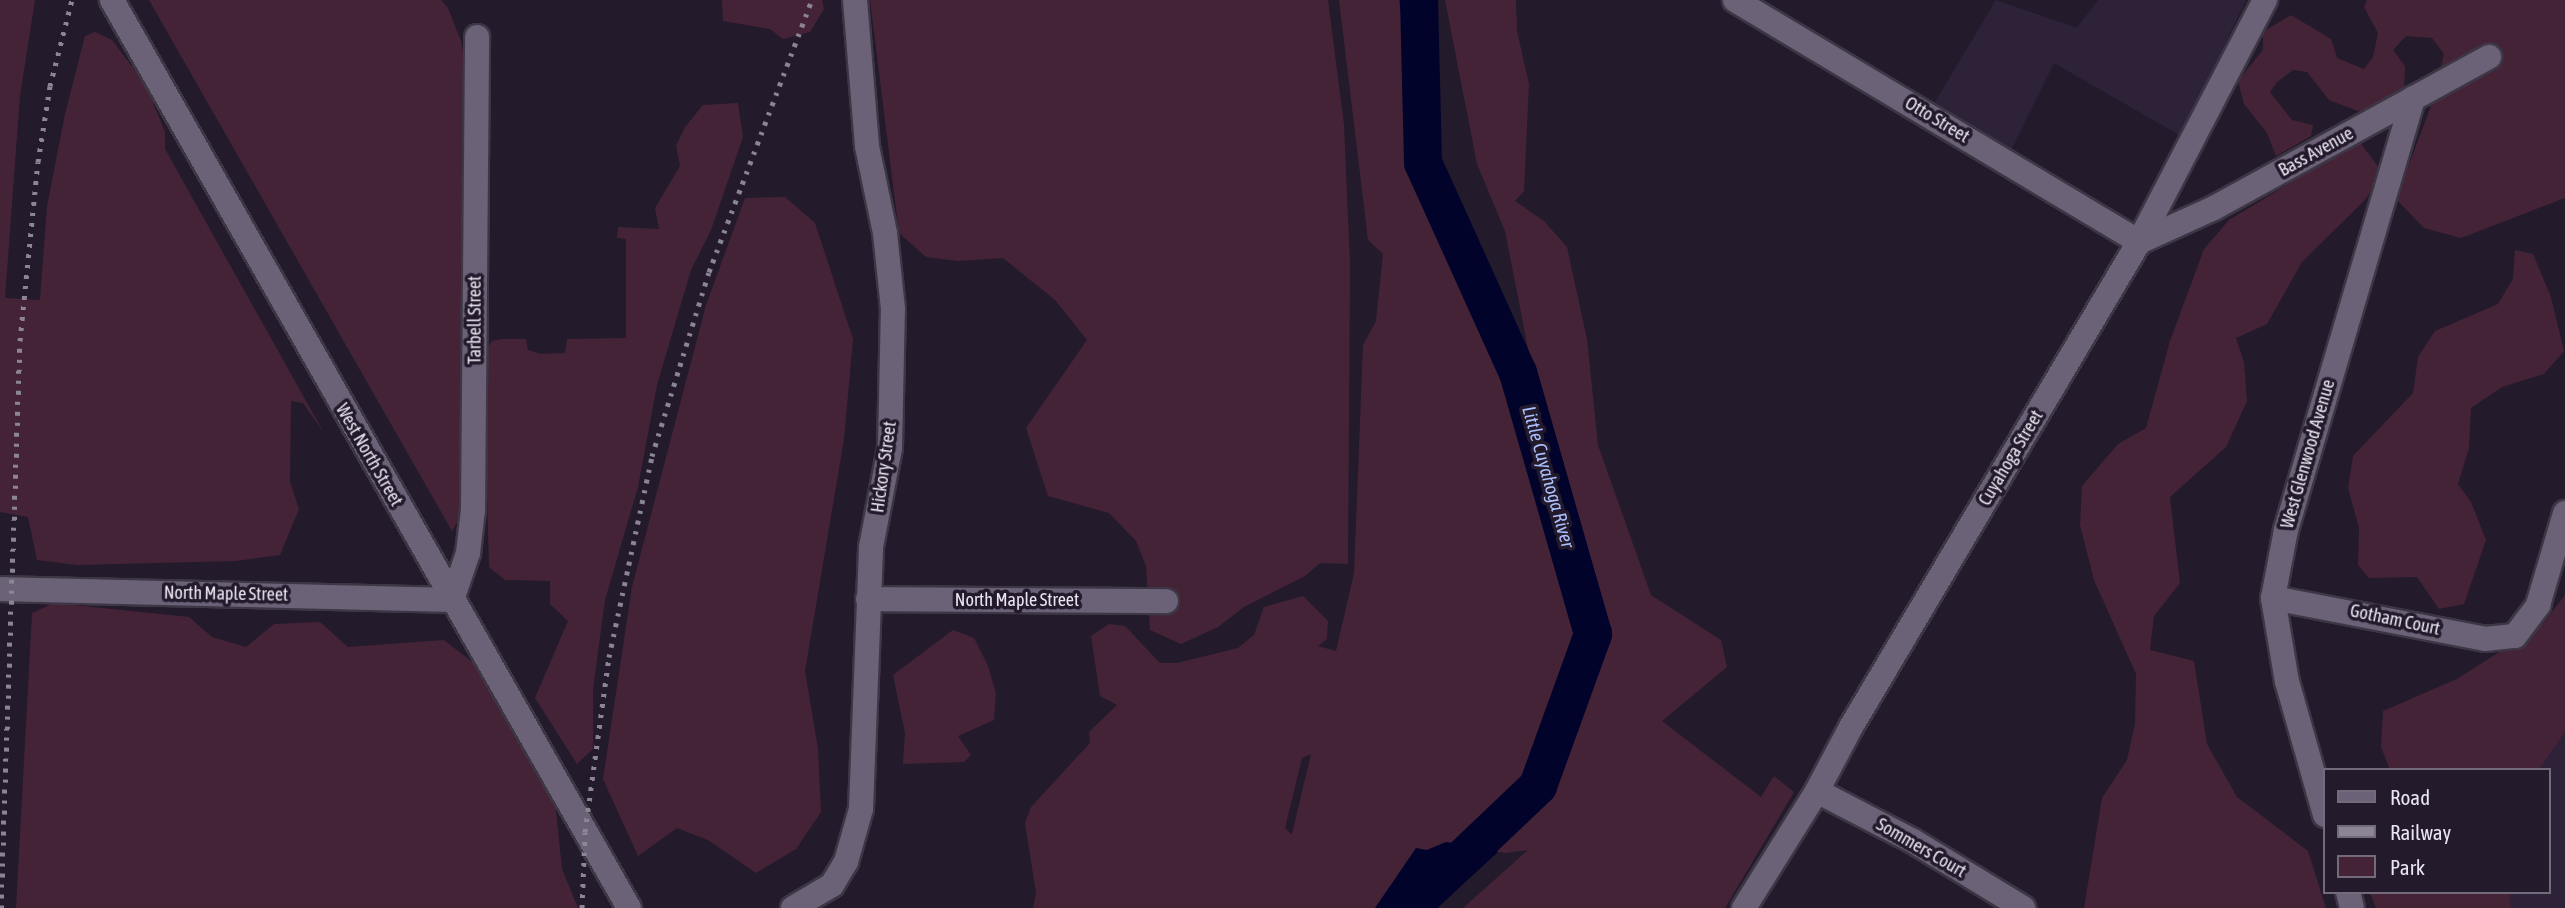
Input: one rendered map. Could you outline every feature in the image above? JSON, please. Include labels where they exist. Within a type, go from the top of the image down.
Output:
[{"type":"street","name":"West North Street","points":[[112,0],[629,908]]},
{"type":"street","name":"Hickory Street","points":[[793,908],[832,885],[846,862],[861,809],[871,547],[890,447],[892,309],[885,233],[867,146],[855,0]]},
{"type":"street","name":"Otto Street","points":[[1735,0],[2139,242]]},
{"type":"street","name":"Cuyahoga Street","points":[[1744,908],[1817,791],[1851,727],[2139,242],[2265,0]]},
{"type":"street","name":"Tarbell Street","points":[[452,600],[468,553],[473,510],[477,37]]},
{"type":"street","name":"Bass Avenue","points":[[2139,242],[2214,208],[2489,57]]},
{"type":"street","name":"West Glenwood Avenue","points":[[2324,811],[2287,682],[2273,598],[2286,530],[2413,98]]},
{"type":"street","name":"Gotham Court","points":[[2273,598],[2485,639],[2515,636],[2538,605],[2565,513]]},
{"type":"street","name":"North Maple Street","points":[[0,589],[452,600]]},
{"type":"street","name":"North Maple Street","points":[[868,599],[1166,601]]},
{"type":"street","name":"Sommers Court","points":[[1817,791],[1913,841],[2023,908]]},
{"type":"shaded area","points":[[1996,0],[2077,28],[2098,0],[2246,0],[2181,136],[2054,63],[2011,150],[1935,102]]},
{"type":"shaded area","points":[[2565,732],[2565,908],[2511,908],[2509,894],[2551,894],[2551,768],[2540,768]]},
{"type":"green space","points":[[0,0],[35,0],[20,96],[5,298],[40,300],[47,206],[65,114],[85,36],[95,32],[112,40],[146,85],[165,132],[165,149],[324,433],[303,403],[291,401],[290,482],[299,509],[280,555],[236,561],[77,565],[37,560],[28,517],[0,512]]},
{"type":"green space","points":[[149,0],[441,0],[448,8],[461,41],[484,160],[463,167],[464,480],[460,518],[452,531]]},
{"type":"green space","points":[[722,0],[822,0],[824,9],[810,32],[783,39],[770,29],[723,21]]},
{"type":"green space","points":[[870,0],[1328,0],[1344,125],[1350,263],[1348,564],[1320,563],[1305,576],[1244,607],[1218,627],[1181,644],[1150,630],[1146,566],[1136,541],[1109,513],[1048,496],[1026,428],[1087,340],[1055,300],[1003,258],[958,261],[926,257],[899,233]]},
{"type":"green space","points":[[1339,0],[1399,0],[1421,157],[1423,146],[1423,163],[1518,373],[1538,441],[1520,469],[1545,435],[1505,231],[1477,164],[1445,0],[1516,0],[1517,31],[1529,84],[1524,191],[1515,201],[1544,221],[1567,247],[1587,339],[1598,445],[1651,595],[1721,640],[1727,667],[1662,721],[1761,797],[1774,776],[1794,792],[1725,908],[1463,908],[1528,850],[1506,853],[1446,842],[1427,850],[1375,908],[1033,908],[1036,893],[1025,823],[1031,807],[1090,743],[1089,732],[1117,705],[1100,696],[1091,636],[1109,624],[1125,626],[1160,663],[1177,663],[1238,648],[1254,635],[1264,607],[1303,596],[1328,621],[1327,639],[1318,646],[1336,651],[1354,573],[1363,345],[1376,321],[1383,254],[1368,240]],"holes":[[[1311,754],[1292,834],[1285,828],[1302,758]]]},
{"type":"green space","points":[[2367,0],[2565,0],[2565,198],[2461,238],[2424,228],[2396,199],[2431,106],[2444,54],[2432,38],[2406,36],[2393,50],[2405,66],[2404,91],[2382,106],[2358,111],[2329,100],[2307,72],[2293,70],[2277,82],[2270,92],[2292,120],[2313,125],[2311,136],[2276,156],[2267,133],[2244,104],[2238,81],[2263,50],[2263,32],[2291,15],[2331,39],[2337,58],[2364,69],[2373,57],[2378,33],[2364,7]]},
{"type":"green space","points":[[738,103],[743,137],[711,230],[691,270],[657,385],[638,487],[605,600],[593,690],[593,749],[577,764],[535,698],[568,621],[550,604],[550,581],[505,580],[489,567],[483,355],[492,341],[502,339],[526,339],[528,350],[541,354],[565,353],[567,339],[626,338],[626,239],[617,238],[618,227],[659,229],[655,208],[680,166],[676,146],[685,127],[703,105]]},
{"type":"green space","points":[[2359,141],[2383,173],[2365,200],[2302,262],[2267,324],[2236,338],[2244,363],[2247,401],[2226,447],[2170,497],[2180,583],[2154,616],[2150,650],[2194,661],[2207,744],[2237,797],[2308,851],[2326,908],[2084,908],[2102,798],[2127,760],[2135,724],[2136,674],[2094,580],[2080,525],[2082,486],[2118,444],[2146,428],[2170,341],[2204,249],[2229,220]]},
{"type":"green space","points":[[785,197],[815,223],[853,339],[844,439],[805,671],[818,749],[821,812],[796,849],[756,873],[708,840],[677,828],[638,856],[603,779],[632,587],[706,305],[745,198]]},
{"type":"green space","points":[[2515,250],[2533,254],[2551,297],[2564,351],[2544,374],[2502,387],[2471,408],[2469,448],[2458,484],[2471,502],[2486,540],[2464,604],[2439,609],[2417,577],[2369,578],[2358,565],[2359,528],[2348,488],[2353,456],[2413,393],[2418,357],[2435,331],[2498,304],[2513,279]]},
{"type":"green space","points":[[2565,595],[2565,732],[2540,768],[2389,768],[2381,747],[2383,711],[2457,679],[2543,624]]},
{"type":"green space","points":[[54,603],[189,617],[212,637],[246,647],[274,624],[320,622],[348,647],[444,640],[476,665],[555,801],[562,869],[578,908],[16,908],[32,613]]},
{"type":"green space","points":[[953,630],[974,638],[988,666],[996,693],[994,720],[958,736],[971,755],[964,762],[903,764],[905,733],[893,675]]},
{"type":"green space","points":[[2370,894],[2509,894],[2511,908],[2376,908]]},
{"type":"water","points":[[1446,842],[1498,852],[1437,908],[1375,908],[1416,848],[1427,850]]},
{"type":"waterway","name":"Little Cuyahoga River","points":[[1410,908],[1538,786],[1593,634],[1518,373],[1423,163],[1419,0]]},
{"type":"railway","points":[[1,908],[20,341],[38,162],[50,86],[72,0]]},
{"type":"railway","points":[[582,908],[585,832],[609,657],[652,456],[709,272],[812,0]]}]
